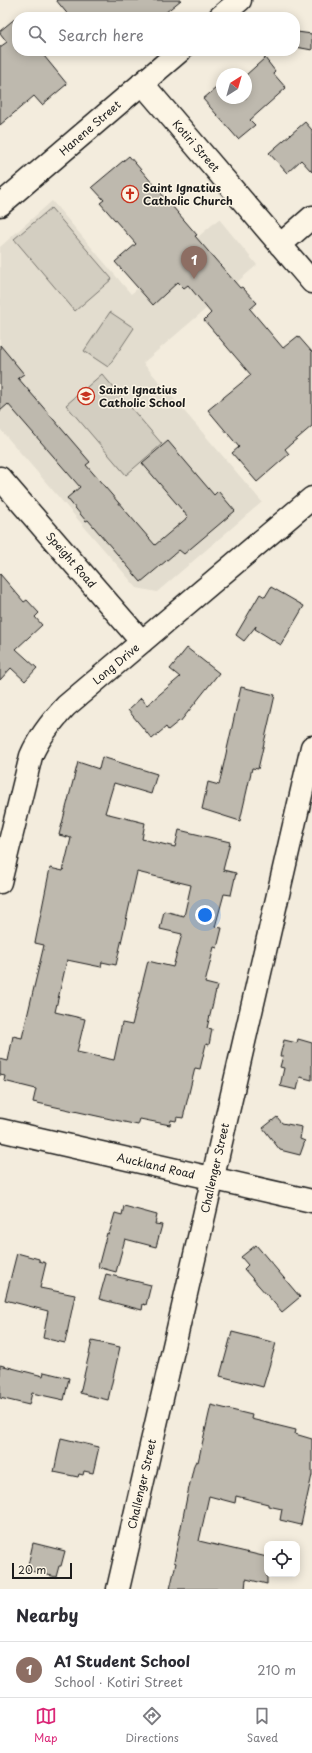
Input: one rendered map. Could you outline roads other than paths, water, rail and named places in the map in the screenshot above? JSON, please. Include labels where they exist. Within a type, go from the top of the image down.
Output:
[{"type":"street","points":[[226,12],[240,0]]},
{"type":"street","name":"Hanene Street","points":[[0,205],[174,56]]},
{"type":"street","name":"Kotiri Street","points":[[142,83],[312,282]]},
{"type":"street","points":[[280,245],[312,217]]},
{"type":"street","name":"Speight Road","points":[[0,478],[142,642]]},
{"type":"street","name":"Long Drive","points":[[0,882],[31,756],[35,746],[52,721],[66,706],[312,498]]},
{"type":"street","name":"Challenger Street","points":[[118,1589],[312,747]]},
{"type":"street","name":"Auckland Road","points":[[0,1130],[312,1201]]},
{"type":"place","name":"Saint Ignatius Catholic Church","points":[[130,194]]},
{"type":"place","name":"A1 Student School","points":[[194,279]]},
{"type":"place","name":"Saint Ignatius Catholic School","points":[[86,396]]}]
